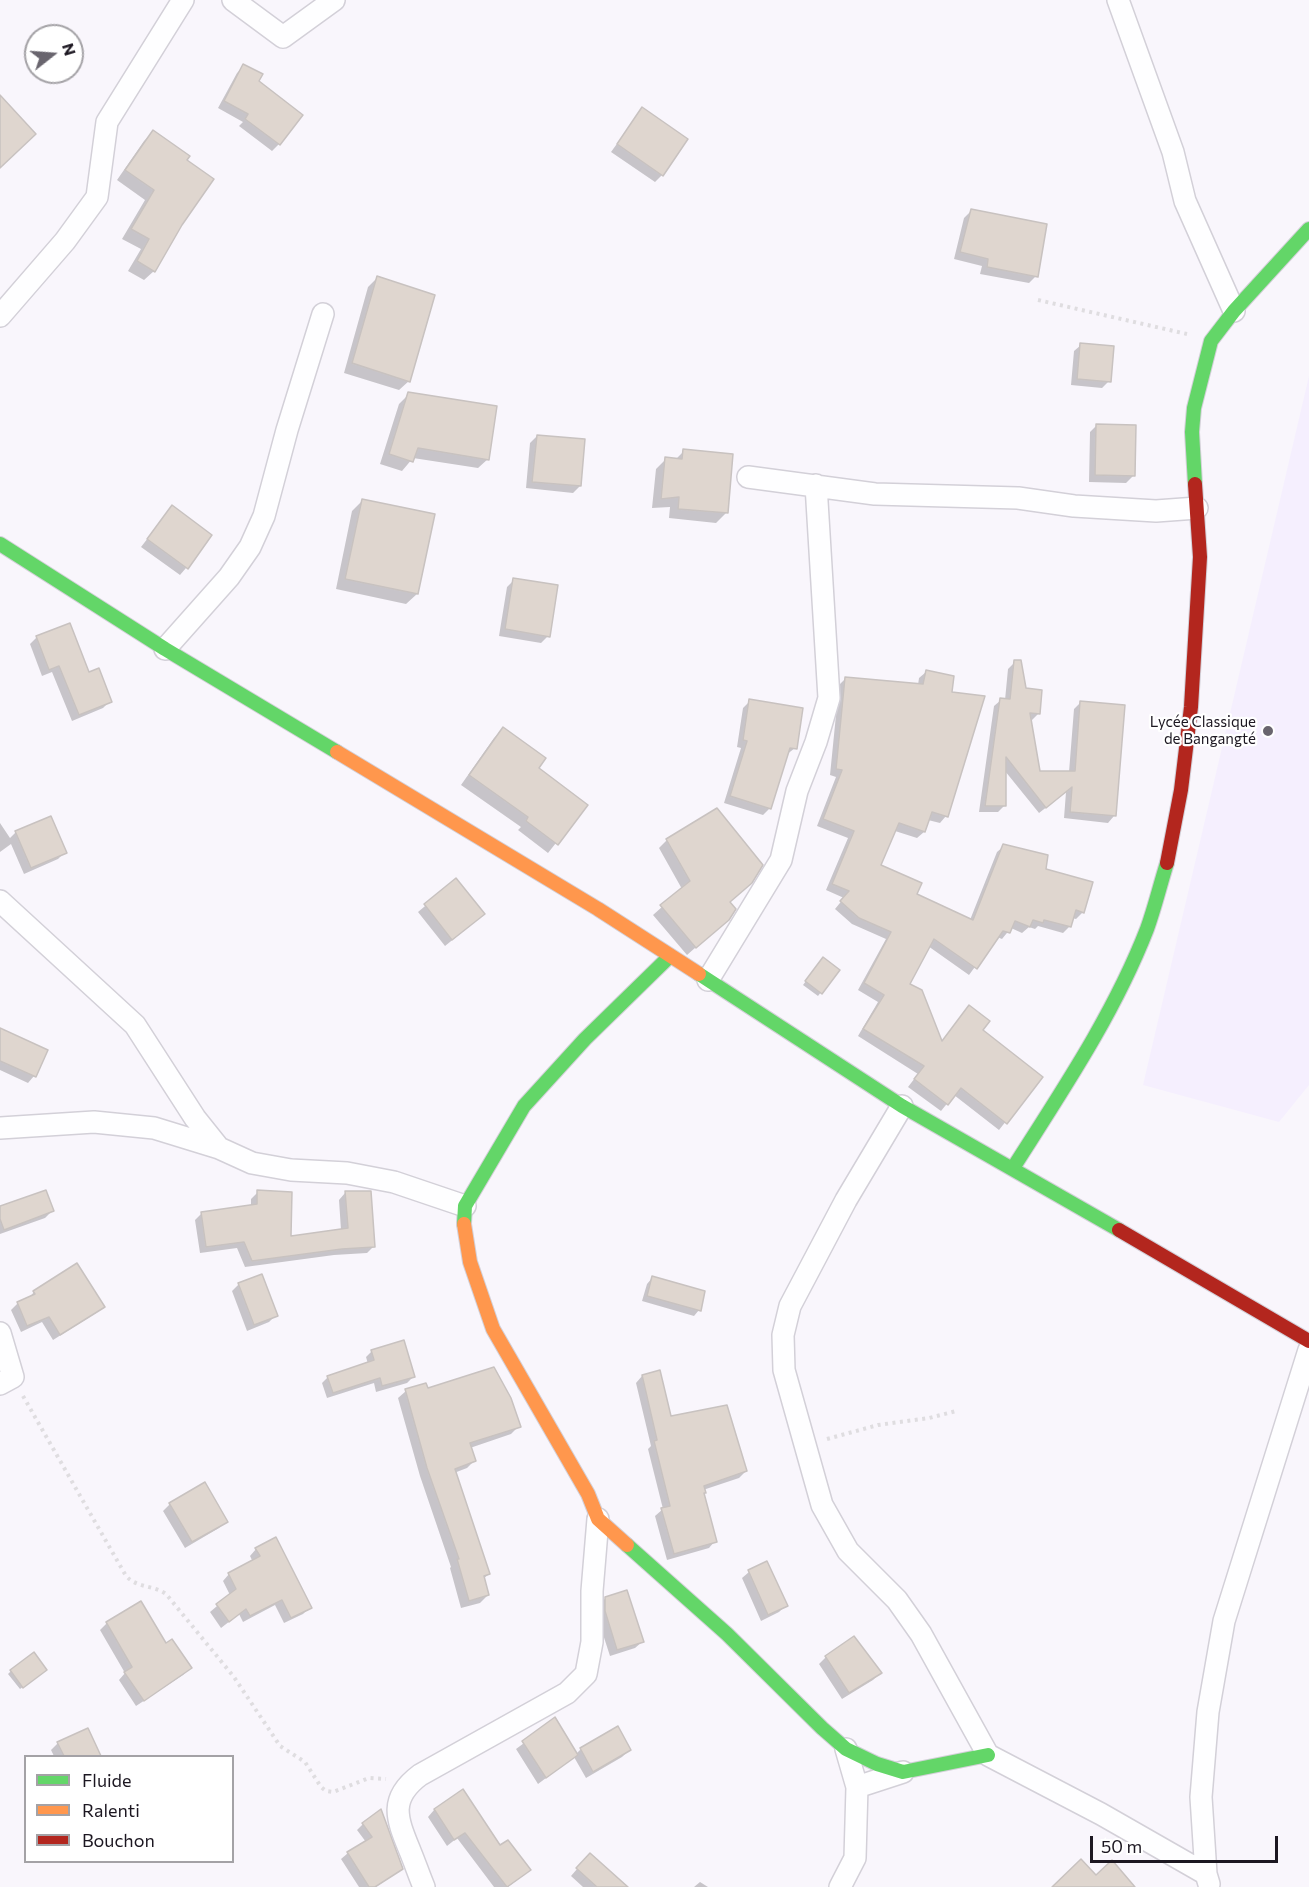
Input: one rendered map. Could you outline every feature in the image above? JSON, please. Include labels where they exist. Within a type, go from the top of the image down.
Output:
[{"type":"street","points":[[0,316],[65,241],[97,197],[107,122],[183,0]]},
{"type":"street","points":[[233,0],[283,37],[334,0]]},
{"type":"street","points":[[1118,0],[1173,152],[1185,201],[1234,311]]},
{"type":"street","points":[[1013,1168],[1085,1055],[1131,967],[1147,928],[1168,860],[1181,790],[1191,707],[1199,590],[1192,432],[1194,408],[1211,340],[1234,311],[1309,229]]},
{"type":"street","points":[[165,649],[229,577],[250,547],[264,516],[287,430],[323,314]]},
{"type":"street","points":[[748,477],[875,494],[1018,498],[1074,506],[1156,511],[1197,508]]},
{"type":"street","points":[[708,980],[781,860],[797,791],[816,742],[829,698],[816,485]]},
{"type":"street","points":[[0,544],[165,649],[598,909],[902,1106],[1013,1168],[1309,1341]]},
{"type":"street","points":[[0,901],[135,1025],[195,1118],[219,1148]]},
{"type":"street","points":[[670,956],[585,1039],[524,1106],[465,1206],[464,1231],[470,1262],[494,1329],[534,1403],[588,1494],[598,1519],[727,1634],[846,1749],[877,1764],[903,1772]]},
{"type":"street","points":[[902,1106],[846,1200],[790,1306],[783,1335],[784,1370],[804,1448],[822,1505],[848,1551],[897,1600],[921,1634],[988,1755],[1101,1814],[1208,1881]]},
{"type":"street","points":[[0,1128],[94,1122],[154,1128],[219,1148],[252,1163],[291,1170],[347,1173],[394,1182],[465,1206]]},
{"type":"street","points":[[0,1333],[6,1380]]},
{"type":"street","points":[[1208,1881],[1202,1786],[1208,1712],[1224,1622],[1309,1350]]},
{"type":"street","points":[[424,1887],[400,1830],[397,1810],[400,1794],[411,1782],[567,1693],[586,1674],[592,1642],[592,1591],[598,1519]]},
{"type":"street","points":[[840,1887],[855,1858],[857,1787],[846,1749]]},
{"type":"street","points":[[857,1787],[903,1772],[988,1755]]},
{"type":"path","points":[[1038,300],[1211,340]]},
{"type":"path","points":[[6,1380],[35,1421],[126,1576],[136,1584],[159,1589],[166,1594],[234,1677],[279,1746],[305,1762],[326,1791],[333,1792],[369,1778],[411,1782]]},
{"type":"path","points":[[804,1448],[822,1440],[878,1425],[929,1418],[956,1411]]},
{"type":"shaded area","name":"Lycée Classique de Bangangté","points":[[1309,376],[1309,1085],[1279,1122],[1143,1085]]},
{"type":"building","points":[[243,64],[263,74],[259,81],[303,115],[280,145],[245,119],[248,114],[224,101]]},
{"type":"building","points":[[0,95],[36,134],[0,168]]},
{"type":"building","points":[[642,107],[688,139],[663,176],[617,144]]},
{"type":"building","points":[[153,130],[190,156],[187,160],[214,179],[182,225],[155,272],[137,261],[149,239],[131,229],[154,190],[125,170]]},
{"type":"building","points":[[971,209],[1047,224],[1038,277],[987,267],[988,259],[960,252]]},
{"type":"building","points":[[377,276],[435,295],[410,382],[352,363]]},
{"type":"building","points":[[1080,343],[1114,346],[1111,382],[1077,379]]},
{"type":"building","points":[[408,392],[497,406],[489,460],[418,448],[413,462],[389,454]]},
{"type":"building","points":[[1096,424],[1136,425],[1135,476],[1095,475]]},
{"type":"building","points":[[537,435],[585,439],[581,486],[532,482]]},
{"type":"building","points":[[683,449],[733,454],[728,513],[678,509],[679,497],[661,499],[665,457],[682,459]]},
{"type":"building","points":[[362,499],[435,514],[418,594],[345,579]]},
{"type":"building","points":[[172,505],[212,535],[188,569],[147,539]]},
{"type":"building","points":[[513,578],[558,585],[550,637],[505,629]]},
{"type":"building","points":[[70,623],[89,672],[99,668],[112,702],[79,715],[59,666],[49,670],[36,636]]},
{"type":"building","points":[[1014,660],[1021,660],[1026,688],[1042,690],[1040,714],[1030,713],[1040,771],[1075,771],[1080,701],[1125,705],[1116,816],[1070,812],[1072,787],[1046,808],[1006,757],[1006,806],[985,806],[1000,698],[1010,699]]},
{"type":"building","points":[[926,670],[954,676],[952,692],[985,696],[948,817],[932,812],[925,832],[899,823],[881,865],[922,883],[917,894],[973,920],[1003,844],[1048,855],[1046,869],[1093,882],[1084,913],[1076,910],[1071,927],[1044,920],[1043,923],[1033,920],[1030,927],[1015,921],[1010,933],[1003,931],[977,969],[934,939],[910,984],[922,990],[942,1041],[969,1005],[990,1021],[983,1030],[1043,1077],[1007,1124],[961,1088],[948,1105],[914,1079],[924,1066],[863,1029],[884,995],[864,983],[891,932],[859,918],[840,901],[849,891],[832,884],[854,831],[823,819],[842,770],[836,769],[845,677],[923,684]]},
{"type":"building","points":[[749,699],[803,708],[797,749],[790,748],[771,809],[730,796],[747,741],[743,740]]},
{"type":"building","points":[[503,727],[546,758],[539,768],[588,805],[558,845],[526,821],[528,817],[469,775]]},
{"type":"building","points":[[717,808],[763,865],[752,883],[730,902],[736,909],[729,920],[696,948],[660,905],[690,881],[666,839]]},
{"type":"building","points":[[51,816],[67,853],[31,868],[15,831]]},
{"type":"building","points":[[456,878],[485,914],[452,940],[424,904]]},
{"type":"building","points":[[823,957],[840,970],[822,994],[805,981]]},
{"type":"building","points":[[0,1028],[48,1050],[36,1077],[0,1061]]},
{"type":"building","points":[[46,1190],[54,1211],[4,1230],[0,1219],[0,1206]]},
{"type":"building","points":[[257,1190],[292,1192],[291,1236],[348,1228],[345,1191],[371,1191],[375,1247],[252,1261],[244,1242],[206,1247],[201,1212],[257,1204]]},
{"type":"building","points":[[77,1263],[105,1307],[60,1335],[49,1317],[27,1326],[17,1302],[35,1294],[33,1291]]},
{"type":"building","points":[[262,1274],[278,1316],[254,1325],[238,1283]]},
{"type":"building","points":[[652,1276],[705,1291],[701,1311],[647,1296]]},
{"type":"building","points":[[404,1340],[415,1377],[382,1386],[380,1378],[333,1393],[327,1376],[374,1360],[371,1350]]},
{"type":"building","points":[[494,1367],[511,1398],[521,1427],[470,1443],[476,1461],[455,1469],[490,1574],[484,1576],[489,1595],[469,1601],[457,1559],[459,1559],[427,1468],[405,1389],[426,1383],[428,1388]]},
{"type":"building","points":[[660,1370],[671,1416],[727,1405],[747,1471],[704,1486],[717,1542],[674,1554],[661,1508],[670,1506],[654,1441],[657,1440],[642,1375]]},
{"type":"building","points":[[205,1482],[228,1522],[192,1542],[169,1503]]},
{"type":"building","points":[[276,1537],[312,1608],[291,1618],[282,1600],[250,1616],[246,1609],[229,1622],[216,1604],[236,1589],[228,1573],[260,1556],[255,1548]]},
{"type":"building","points":[[767,1561],[788,1606],[768,1615],[748,1570]]},
{"type":"building","points":[[627,1590],[644,1642],[617,1650],[605,1611],[605,1597]]},
{"type":"building","points":[[141,1601],[166,1643],[172,1639],[192,1668],[144,1701],[124,1672],[132,1667],[106,1622]]},
{"type":"building","points":[[854,1636],[882,1673],[849,1693],[825,1656]]},
{"type":"building","points":[[34,1652],[47,1670],[23,1688],[10,1670]]},
{"type":"building","points":[[555,1717],[578,1755],[546,1778],[522,1741]]},
{"type":"building","points":[[618,1726],[631,1750],[593,1772],[580,1748]]},
{"type":"building","points":[[88,1728],[101,1755],[64,1755],[57,1742]]},
{"type":"building","points":[[463,1789],[500,1845],[508,1840],[531,1870],[507,1887],[465,1833],[454,1840],[434,1809]]},
{"type":"building","points":[[381,1809],[403,1869],[375,1887],[369,1887],[347,1852],[372,1837],[362,1823]]},
{"type":"building","points":[[590,1853],[628,1887],[597,1887],[576,1868]]},
{"type":"building","points":[[1081,1859],[1096,1875],[1112,1860],[1135,1887],[1052,1887]]},
{"type":"traffic: fast","points":[[1195,484],[1192,432],[1194,408],[1211,341],[1234,311],[1309,229]]},
{"type":"traffic: fast","points":[[0,544],[165,649],[337,752]]},
{"type":"traffic: fast","points":[[1013,1168],[1086,1051],[1119,991],[1147,929],[1167,863]]},
{"type":"traffic: fast","points":[[464,1224],[465,1206],[524,1106],[585,1039],[670,956]]},
{"type":"traffic: fast","points":[[699,974],[902,1106],[1119,1230]]},
{"type":"traffic: fast","points":[[627,1545],[727,1634],[846,1749],[877,1764],[903,1772],[988,1755]]},
{"type":"traffic: slow","points":[[337,752],[598,909],[699,974]]},
{"type":"traffic: slow","points":[[464,1224],[470,1262],[493,1329],[588,1494],[598,1519],[627,1545]]},
{"type":"traffic: jam","points":[[1167,863],[1181,790],[1191,707],[1200,557],[1195,484]]},
{"type":"traffic: jam","points":[[1119,1230],[1309,1341]]},
{"type":"place","name":"Lycée Classique de Bangangté","points":[[1268,731]]}]
